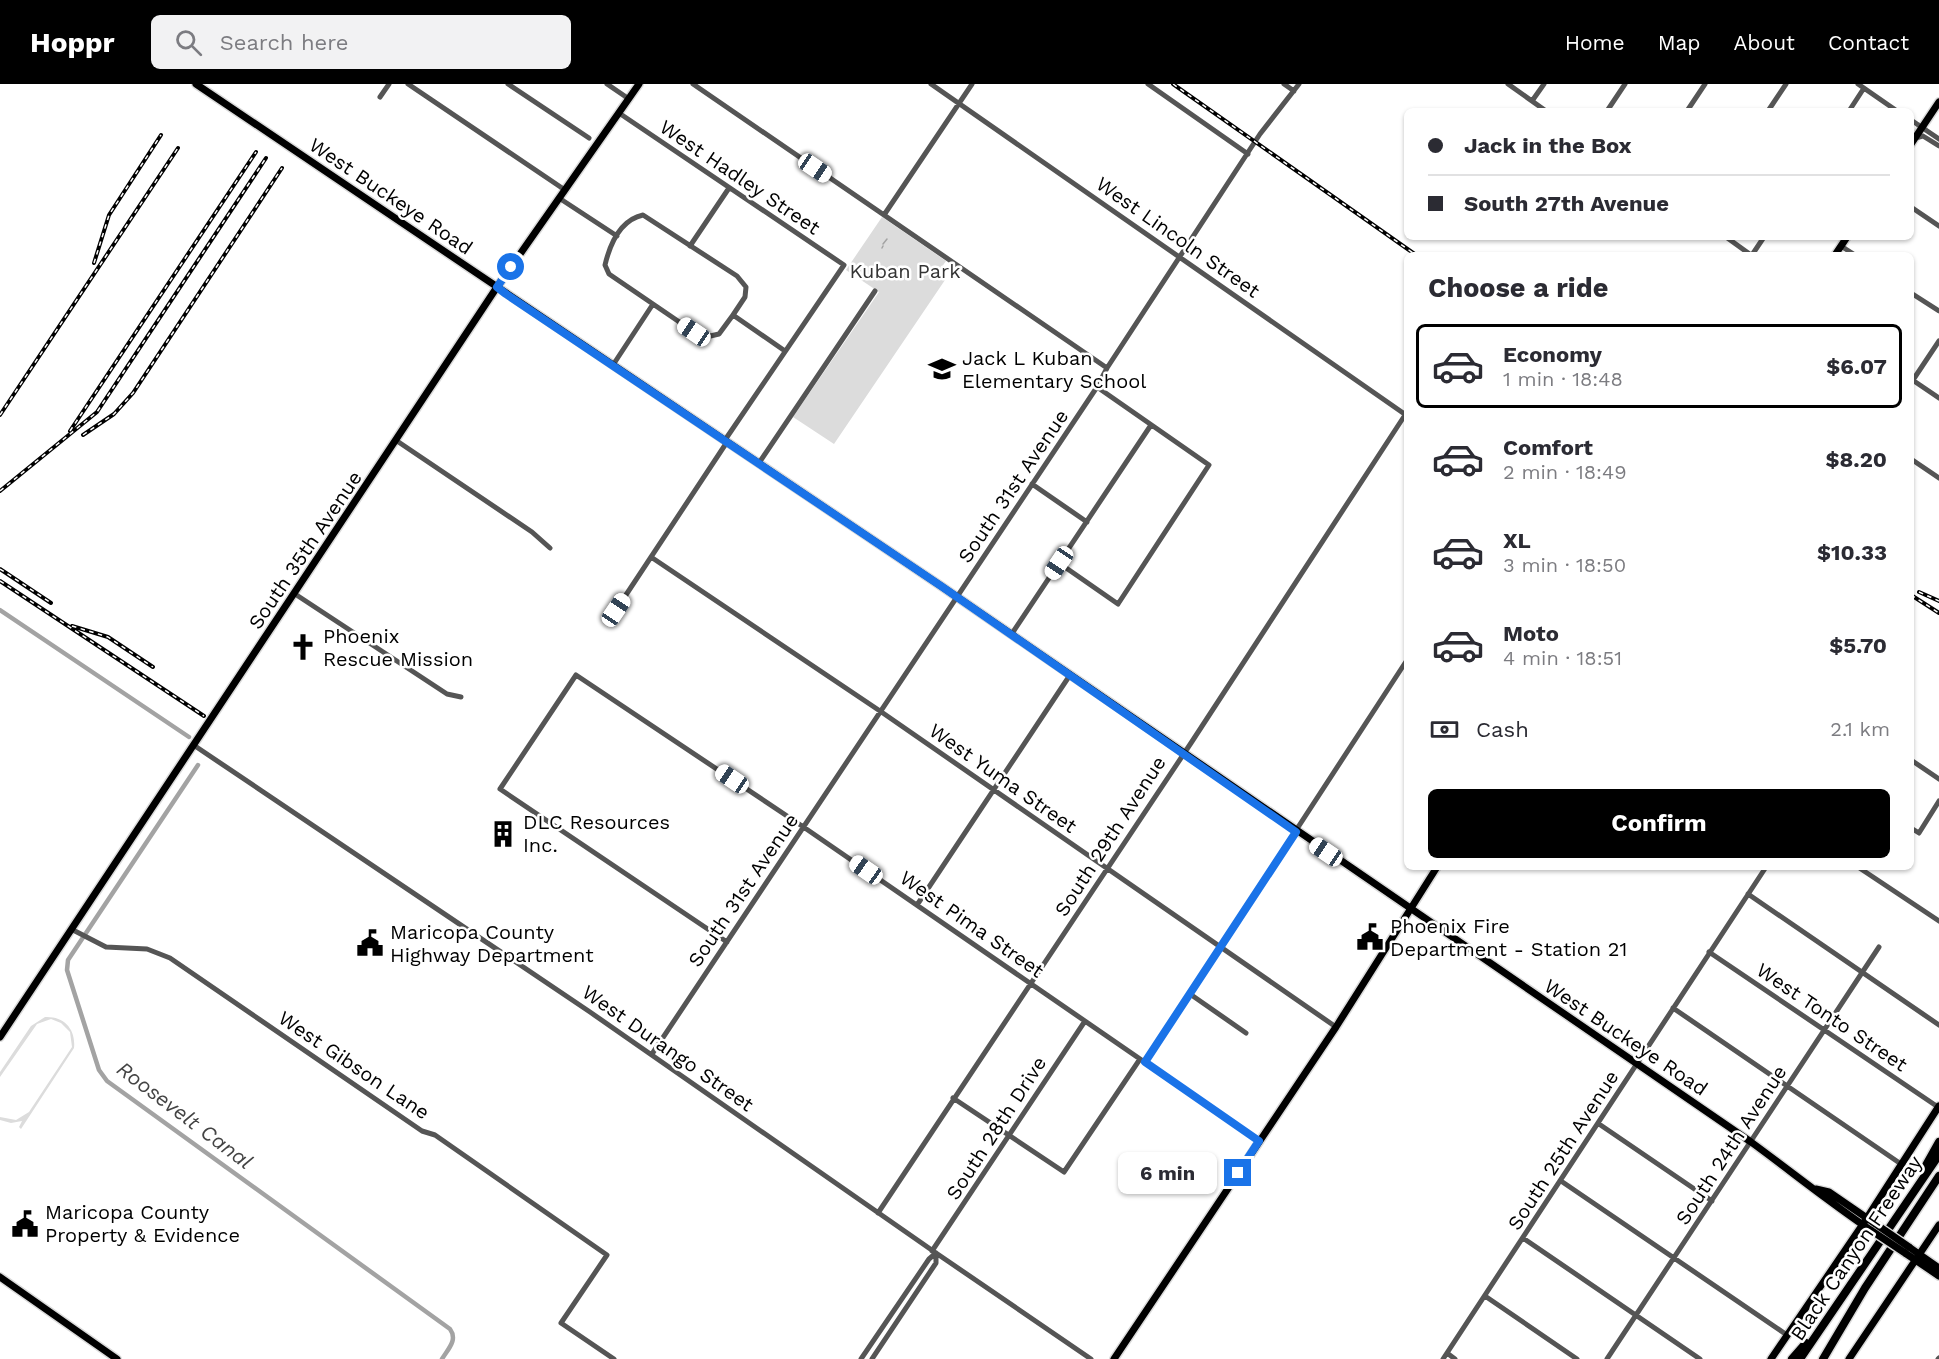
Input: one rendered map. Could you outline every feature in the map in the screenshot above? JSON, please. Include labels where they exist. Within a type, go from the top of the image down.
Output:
[{"type":"highway","points":[[1908,1201],[1939,1142]]},
{"type":"highway","name":"Black Canyon Freeway","points":[[1800,1359],[1939,1155]]},
{"type":"highway","name":"Black Canyon Freeway","points":[[1823,1359],[1865,1288],[1939,1176]]},
{"type":"highway","points":[[1792,1359],[1824,1326]]},
{"type":"main road","name":"West Buckeye Road","points":[[196,84],[956,597],[1751,1142],[1816,1189],[1829,1192],[1939,1276]]},
{"type":"main road","name":"South 35th Avenue","points":[[0,1037],[195,746],[497,287],[639,84]]},
{"type":"main road","points":[[1914,139],[1939,102]]},
{"type":"main road","points":[[1114,1359],[1336,1027],[1435,870]]},
{"type":"main road","points":[[1771,1359],[1865,1221],[1939,1106]]},
{"type":"main road","points":[[1849,1359],[1939,1225]]},
{"type":"main road","name":"West Buckeye Road","points":[[1917,1257],[1939,1268]]},
{"type":"main road","points":[[0,1277],[117,1359]]},
{"type":"street","points":[[380,97],[389,84]]},
{"type":"street","points":[[408,84],[565,190]]},
{"type":"street","points":[[508,84],[589,138]]},
{"type":"street","points":[[607,84],[629,99]]},
{"type":"street","points":[[693,84],[1107,368]]},
{"type":"street","name":"West Lincoln Street","points":[[931,84],[1404,414]]},
{"type":"street","points":[[884,215],[972,84]]},
{"type":"street","points":[[1148,84],[1248,154]]},
{"type":"street","points":[[1284,84],[1294,91]]},
{"type":"street","name":"South 31st Avenue","points":[[652,1054],[1097,387],[1107,368],[1260,134],[1299,84]]},
{"type":"street","points":[[1508,84],[1542,108]]},
{"type":"street","points":[[1532,101],[1544,84]]},
{"type":"street","points":[[1609,108],[1625,84]]},
{"type":"street","points":[[1689,108],[1705,84]]},
{"type":"street","points":[[1770,108],[1786,84]]},
{"type":"street","points":[[1858,84],[1894,108]]},
{"type":"street","points":[[1851,108],[1864,88]]},
{"type":"street","name":"West Hadley Street","points":[[619,113],[844,265],[785,351]]},
{"type":"street","points":[[1914,122],[1939,139]]},
{"type":"street","points":[[1914,140],[1923,136],[1939,146]]},
{"type":"street","points":[[690,246],[729,188]]},
{"type":"street","points":[[559,198],[617,236]]},
{"type":"street","points":[[1914,209],[1939,226]]},
{"type":"street","points":[[643,215],[690,246],[737,276],[746,287],[745,297],[719,334],[706,337],[609,274],[605,265],[609,250],[617,236],[631,218],[643,215]]},
{"type":"street","points":[[1730,240],[1748,252]]},
{"type":"street","points":[[759,463],[875,291]]},
{"type":"street","points":[[1914,295],[1939,311]]},
{"type":"street","points":[[613,365],[653,304]]},
{"type":"street","points":[[616,610],[785,351],[733,315]]},
{"type":"street","points":[[1914,378],[1939,341]]},
{"type":"street","points":[[1914,382],[1939,398]]},
{"type":"street","points":[[1059,563],[1118,604],[1209,465],[1097,387]]},
{"type":"street","name":"South 29th Avenue","points":[[878,1213],[1404,418]]},
{"type":"street","points":[[1011,635],[1151,425]]},
{"type":"street","points":[[397,441],[532,532],[550,548]]},
{"type":"street","points":[[1914,461],[1939,478]]},
{"type":"street","points":[[1032,484],[1087,522]]},
{"type":"street","name":"West Yuma Street","points":[[651,557],[880,711],[1336,1027]]},
{"type":"street","points":[[295,594],[447,694],[461,697]]},
{"type":"street","points":[[954,1098],[1064,1172],[1190,994],[1404,665]]},
{"type":"street","name":"West Pima Street","points":[[727,942],[500,789],[576,675],[802,826],[1259,1141]]},
{"type":"street","points":[[917,905],[1070,675]]},
{"type":"street","name":"West Durango Street","points":[[195,746],[652,1054],[1091,1359]]},
{"type":"street","points":[[1914,762],[1939,779]]},
{"type":"street","points":[[1914,830],[1919,833],[1939,801]]},
{"type":"street","name":"South 25th Avenue","points":[[1445,1356],[1764,870]]},
{"type":"street","points":[[1862,870],[1939,921]]},
{"type":"street","points":[[1748,894],[1939,1025]]},
{"type":"street","name":"West Gibson Lane","points":[[73,930],[106,947],[147,949],[170,958],[422,1131],[435,1135],[608,1255],[561,1323],[614,1359]]},
{"type":"street","name":"South 24th Avenue","points":[[1607,1359],[1879,947]]},
{"type":"street","name":"West Tonto Street","points":[[1709,952],[1939,1106]]},
{"type":"street","points":[[1190,994],[1246,1033]]},
{"type":"street","points":[[1673,1008],[1901,1164]]},
{"type":"street","name":"South 28th Drive","points":[[934,1252],[1084,1021]]},
{"type":"street","points":[[1599,1124],[1713,1201]]},
{"type":"street","points":[[1561,1181],[1787,1335]]},
{"type":"street","points":[[1522,1239],[1700,1359]]},
{"type":"street","points":[[861,1359],[934,1252]]},
{"type":"street","points":[[872,1359],[936,1263],[934,1252]]},
{"type":"street","points":[[1485,1296],[1577,1359]]},
{"type":"street","points":[[1445,1356],[1455,1359]]},
{"type":"green space","name":"Kuban Park","points":[[882,217],[946,261],[937,274],[945,280],[834,444],[793,417],[879,292],[846,270]]},
{"type":"green space","points":[[45,1017],[58,1019],[67,1025],[73,1035],[74,1048],[21,1129],[19,1127],[22,1121],[11,1123],[0,1120],[0,1117],[16,1120],[29,1112],[72,1047],[70,1032],[61,1023],[51,1019],[37,1024],[0,1077],[0,1072],[31,1026]]},
{"type":"waterway","points":[[883,244],[887,239]]},
{"type":"waterway","name":"Roosevelt Canal","points":[[0,610],[189,737]]},
{"type":"waterway","name":"Roosevelt Canal","points":[[198,765],[68,960],[67,970],[99,1070],[107,1081],[450,1329],[453,1341],[442,1359]]},
{"type":"railway","points":[[1173,84],[1412,252]]},
{"type":"railway","points":[[94,263],[109,215],[161,135]]},
{"type":"railway","points":[[0,415],[178,148]]},
{"type":"railway","points":[[70,431],[256,152]]},
{"type":"railway","points":[[0,491],[97,412],[266,158]]},
{"type":"railway","points":[[83,435],[114,414],[133,393],[282,168]]},
{"type":"railway","points":[[0,569],[51,603]]},
{"type":"railway","points":[[0,581],[204,716]]},
{"type":"railway","points":[[1919,592],[1939,601]]},
{"type":"railway","points":[[1914,597],[1939,613]]},
{"type":"railway","points":[[72,626],[108,637],[153,667]]},
{"type":"place","name":"Jack L Kuban Elementary School","points":[[942,369]]},
{"type":"place","name":"Phoenix Rescue Mission","points":[[303,647]]},
{"type":"place","name":"DLC Resources Inc.","points":[[503,834]]},
{"type":"place","name":"Phoenix Fire Department - Station 21","points":[[1370,937]]},
{"type":"place","name":"Maricopa County Highway Department","points":[[370,943]]},
{"type":"place","name":"Maricopa County Property & Evidence","points":[[25,1224]]},
{"type":"route","points":[[511,267],[497,287],[506,294],[941,586],[1296,832],[1145,1062],[1259,1141],[1238,1173]]}]
